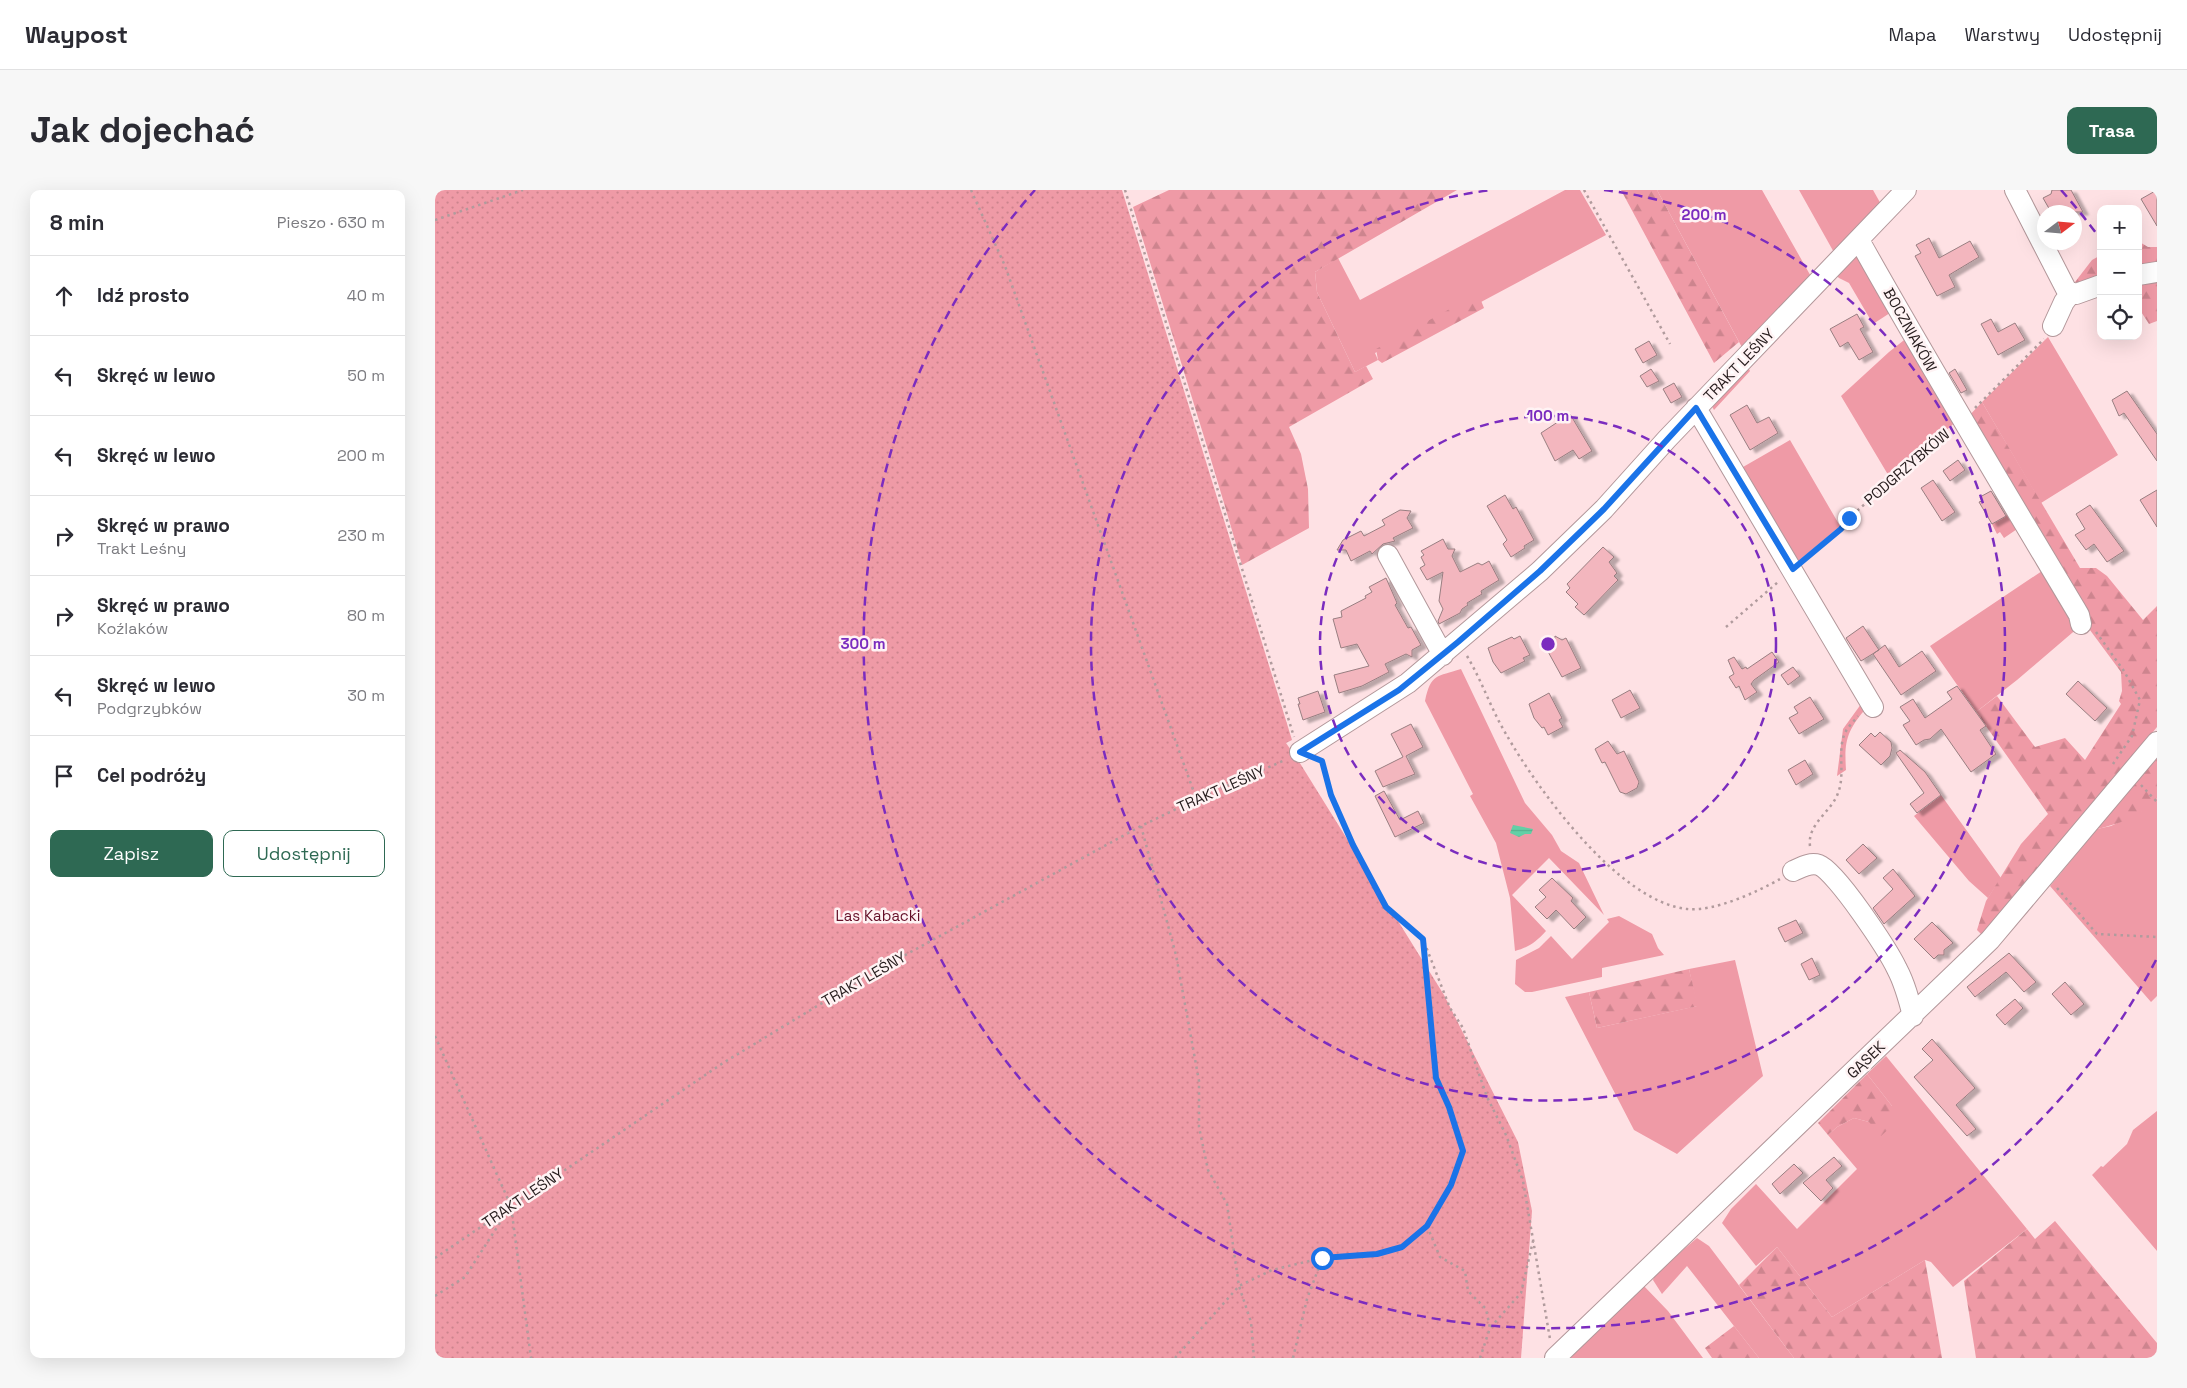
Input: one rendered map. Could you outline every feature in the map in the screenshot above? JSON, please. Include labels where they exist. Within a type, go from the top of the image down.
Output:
[{"type":"street","name":"TRAKT LEŚNY","points":[[1300,752],[1399,690],[1443,655],[1540,571],[1604,509],[1696,408],[1906,190]]},
{"type":"street","points":[[2015,190],[2068,291]]},
{"type":"street","name":"BOCZNIAKÓW","points":[[1859,240],[1923,355],[2080,620]]},
{"type":"street","points":[[2142,274],[2157,272]]},
{"type":"street","points":[[2068,291],[2081,292],[2097,286]]},
{"type":"street","points":[[2053,326],[2068,291]]},
{"type":"street","points":[[1696,408],[1793,569],[1871,704]]},
{"type":"street","points":[[1388,555],[1443,655]]},
{"type":"street","name":"GĄSEK","points":[[1552,1349],[1913,1016],[1990,940],[2046,875],[2121,770],[2157,742]]},
{"type":"street","points":[[1793,871],[1812,864],[1822,867],[1829,872],[1888,953],[1905,985],[1913,1016]]},
{"type":"path","points":[[435,220],[523,190]]},
{"type":"path","points":[[971,190],[1005,266],[1197,798]]},
{"type":"path","points":[[1125,190],[1262,638],[1300,752],[1322,761],[1331,795],[1353,845],[1386,907],[1423,939],[1450,1008],[1463,1028],[1487,1097],[1506,1135],[1523,1181],[1552,1349]]},
{"type":"path","points":[[1584,190],[1669,344]]},
{"type":"path","name":"PODGRZYBKÓW","points":[[1727,627],[1841,529],[1849,518],[1962,418],[2047,336],[2053,326]]},
{"type":"path","points":[[2080,620],[2087,620],[2124,671],[2140,700],[2132,736],[2121,770],[2157,802]]},
{"type":"path","points":[[1458,642],[1506,734],[1544,792],[1601,859],[1649,896],[1668,905],[1689,909],[1706,907],[1759,891],[1793,871]]},
{"type":"path","points":[[1812,864],[1809,841],[1812,832],[1838,795],[1842,780],[1842,745],[1845,732],[1871,704]]},
{"type":"path","name":"TRAKT LEŚNY","points":[[435,1258],[723,1063],[865,977],[1141,826],[1197,798],[1300,752]]},
{"type":"path","points":[[1141,826],[1176,955],[1199,1081],[1199,1127],[1208,1170],[1227,1204],[1239,1286],[1251,1322],[1254,1358]]},
{"type":"path","points":[[2046,875],[2097,934],[2157,937]]},
{"type":"path","points":[[1175,1358],[1239,1286],[1272,1270],[1322,1258],[1377,1254],[1402,1247],[1427,1226],[1451,1185],[1463,1151],[1449,1107],[1436,1078],[1423,939]]},
{"type":"path","points":[[435,1036],[511,1206],[531,1358]]},
{"type":"path","points":[[435,1296],[465,1277],[511,1206]]},
{"type":"path","points":[[1427,1226],[1440,1257],[1465,1271],[1468,1292],[1486,1309],[1490,1328]]},
{"type":"path","points":[[1481,1358],[1490,1328],[1521,1293],[1533,1239]]},
{"type":"path","points":[[1293,1358],[1307,1299],[1322,1258]]},
{"type":"green space","name":"Las Kabacki","points":[[435,190],[1122,190],[1292,740],[1286,743],[1444,995],[1518,1142],[1532,1211],[1521,1358],[435,1358]]},
{"type":"green space","points":[[1169,190],[1457,190],[1315,272],[1317,292],[1355,372],[1366,366],[1373,379],[1289,427],[1301,454],[1308,489],[1309,528],[1242,565],[1133,207]]},
{"type":"green space","points":[[1565,190],[1580,190],[1606,235],[1481,302],[1479,298],[1375,353],[1378,360],[1355,372],[1317,292],[1315,272],[1338,258],[1360,300]]},
{"type":"green space","points":[[1621,190],[1657,190],[1739,342],[1714,363]]},
{"type":"green space","points":[[1657,190],[1762,190],[1813,280],[1744,351]]},
{"type":"green space","points":[[1799,190],[1873,190],[1882,206],[1836,256]]},
{"type":"green space","points":[[2142,243],[2148,247],[2157,247],[2157,266],[2142,268]]},
{"type":"green space","points":[[1857,256],[1893,311],[1873,324],[1849,283],[1836,275]]},
{"type":"green space","points":[[2097,257],[2097,281],[2085,286],[2075,282],[2092,260]]},
{"type":"green space","points":[[2157,281],[2157,321],[2149,324],[2142,313],[2142,282]]},
{"type":"green space","points":[[1470,298],[1480,298],[1484,308],[1382,363],[1378,360],[1376,349]]},
{"type":"green space","points":[[1908,337],[1958,420],[1890,478],[1841,396]]},
{"type":"green space","points":[[2048,337],[2118,455],[2041,503],[1982,402]]},
{"type":"green space","points":[[1746,363],[1750,371],[1714,410],[1709,401]]},
{"type":"green space","points":[[1982,402],[2080,568],[2096,568],[2107,576],[2143,620],[2157,606],[2157,727],[1995,923],[1981,934],[1977,930],[1986,901],[2021,844],[2048,814],[1976,712],[1997,696],[2035,747],[2065,738],[2085,760],[2121,704],[2119,701],[2122,691],[2121,672],[2084,622],[1968,417]]},
{"type":"green space","points":[[1790,440],[1840,526],[1795,564],[1742,477],[1743,467]]},
{"type":"green space","points":[[2008,514],[2023,525],[2004,538],[2000,532],[1997,534],[1992,524]]},
{"type":"green space","points":[[2048,567],[2079,627],[1976,712],[1930,646]]},
{"type":"green space","points":[[1461,669],[1525,803],[1552,835],[1561,851],[1579,863],[1604,915],[1549,858],[1512,895],[1546,931],[1532,944],[1515,951],[1510,898],[1496,843],[1470,796],[1473,794],[1425,701],[1430,685],[1436,678]]},
{"type":"green space","points":[[1864,700],[1867,707],[1855,723],[1846,743],[1846,770],[1837,776],[1843,729]]},
{"type":"green space","points":[[2157,757],[2157,798],[2152,804],[2138,814],[2121,822],[2097,829]]},
{"type":"green space","points":[[1941,795],[2001,878],[1988,898],[1969,881],[1914,816]]},
{"type":"green space","points":[[2157,798],[2157,996],[2151,1002],[2050,886],[2097,829],[2111,826],[2142,811]]},
{"type":"green space","points":[[1619,916],[1652,934],[1658,948],[1664,955],[1602,968],[1602,977],[1532,992],[1525,992],[1515,984],[1516,960],[1539,948],[1551,936],[1572,959],[1609,922],[1607,919]]},
{"type":"green space","points":[[1735,960],[1763,1076],[1677,1154],[1634,1130],[1565,997],[1589,992],[1597,1028],[1697,1006],[1689,969]]},
{"type":"green space","points":[[1689,969],[1698,1006],[1597,1028],[1589,992]]},
{"type":"green space","points":[[1886,1056],[2027,1229],[1953,1287],[1931,1262],[1925,1260],[1832,1317],[1777,1247],[1756,1266],[1722,1223],[1731,1209],[1756,1184],[1797,1229],[1857,1169],[1828,1135],[1837,1127],[1854,1118],[1869,1122],[1892,1106],[1867,1074]]},
{"type":"green space","points":[[1867,1074],[1892,1106],[1894,1124],[1881,1136],[1869,1122],[1854,1118],[1837,1127],[1828,1135],[1818,1123]]},
{"type":"green space","points":[[2157,1111],[2157,1251],[2092,1175],[2127,1144],[2133,1130]]},
{"type":"green space","points":[[2055,1221],[2157,1343],[2157,1358],[1976,1358],[1964,1281],[2027,1229],[2035,1239]]},
{"type":"green space","points":[[1697,1238],[1709,1246],[1794,1358],[1759,1358],[1687,1266],[1662,1294],[1653,1280],[1655,1274]]},
{"type":"green space","points":[[1777,1247],[1832,1317],[1925,1260],[1942,1358],[1794,1358],[1739,1285]]},
{"type":"green space","points":[[1642,1284],[1668,1311],[1703,1358],[1567,1358]]},
{"type":"green space","points":[[1734,1326],[1759,1358],[1712,1358],[1705,1348]]},
{"type":"shaded area","points":[[1513,825],[1533,829],[1531,834],[1519,837],[1510,833]]},
{"type":"building","points":[[2052,190],[2071,190],[2079,205],[2047,205],[2043,198],[2051,194]]},
{"type":"building","points":[[2157,190],[2157,226],[2141,199]]},
{"type":"building","points":[[1929,238],[1939,258],[1970,241],[1979,257],[1949,275],[1955,287],[1937,296],[1915,256],[1921,253],[1916,245]]},
{"type":"building","points":[[1857,314],[1864,327],[1860,329],[1873,352],[1859,360],[1848,342],[1840,347],[1830,329]]},
{"type":"building","points":[[1991,319],[1998,332],[2015,323],[2025,340],[1998,355],[1981,324]]},
{"type":"building","points":[[1649,341],[1657,355],[1643,363],[1635,349]]},
{"type":"building","points":[[1651,369],[1659,381],[1647,387],[1640,376]]},
{"type":"building","points":[[1955,369],[1967,390],[1961,393],[1949,373]]},
{"type":"building","points":[[1674,383],[1682,397],[1671,403],[1663,389]]},
{"type":"building","points":[[2127,391],[2157,434],[2157,461],[2124,413],[2119,416],[2112,400]]},
{"type":"building","points":[[1747,405],[1757,423],[1769,417],[1778,433],[1750,450],[1730,415]]},
{"type":"building","points":[[1570,414],[1592,451],[1579,459],[1573,450],[1555,461],[1541,433]]},
{"type":"building","points":[[1958,460],[1965,470],[1950,481],[1943,471]]},
{"type":"building","points":[[1933,480],[1955,512],[1942,521],[1921,488]]},
{"type":"building","points":[[2157,490],[2157,527],[2140,500]]},
{"type":"building","points":[[1991,491],[2006,516],[1992,524],[1979,502],[1982,501],[1980,497]]},
{"type":"building","points":[[1505,495],[1513,509],[1516,507],[1534,540],[1511,557],[1503,544],[1507,540],[1487,506]]},
{"type":"building","points":[[2090,505],[2124,551],[2107,562],[2094,544],[2086,550],[2075,535],[2085,529],[2076,514]]},
{"type":"building","points":[[1400,510],[1411,511],[1407,518],[1413,528],[1393,538],[1395,541],[1383,544],[1372,554],[1370,551],[1351,561],[1346,550],[1337,550],[1343,540],[1361,531],[1364,536],[1385,525],[1382,520]]},
{"type":"building","points":[[1443,539],[1448,549],[1455,549],[1452,556],[1460,572],[1478,563],[1482,565],[1489,561],[1499,580],[1481,591],[1482,594],[1467,603],[1468,605],[1460,613],[1439,624],[1438,621],[1443,609],[1439,601],[1443,572],[1427,580],[1420,568],[1425,565],[1421,557],[1424,555],[1421,551]]},
{"type":"building","points":[[1603,547],[1614,557],[1609,562],[1617,573],[1614,576],[1618,580],[1584,615],[1575,607],[1578,604],[1566,592],[1570,588],[1567,584]]},
{"type":"building","points":[[1386,578],[1397,603],[1395,605],[1408,628],[1411,627],[1421,645],[1412,650],[1412,657],[1406,654],[1385,664],[1389,672],[1362,686],[1339,693],[1334,675],[1369,666],[1357,644],[1341,648],[1333,619],[1342,617],[1341,611],[1366,598],[1365,596],[1372,592],[1369,587]]},
{"type":"building","points":[[1863,626],[1879,650],[1861,661],[1846,638]]},
{"type":"building","points":[[1520,636],[1530,655],[1523,658],[1525,661],[1501,673],[1493,662],[1488,648],[1512,637],[1514,639]]},
{"type":"building","points":[[1555,636],[1562,640],[1566,638],[1581,668],[1562,677],[1546,648],[1554,644]]},
{"type":"building","points":[[1885,645],[1899,667],[1922,651],[1936,671],[1901,695],[1873,654]]},
{"type":"building","points":[[1772,652],[1779,662],[1754,680],[1751,684],[1757,692],[1745,700],[1739,686],[1736,688],[1729,677],[1734,674],[1728,660],[1734,657],[1742,669],[1746,667],[1747,669]]},
{"type":"building","points":[[1793,667],[1800,676],[1788,685],[1781,675]]},
{"type":"building","points":[[2078,681],[2107,708],[2095,721],[2066,694]]},
{"type":"building","points":[[1957,686],[1986,726],[1980,730],[1996,754],[1971,772],[1941,729],[1930,739],[1916,745],[1903,725],[1910,721],[1900,707],[1913,699],[1925,718],[1952,699],[1947,692]]},
{"type":"building","points":[[1630,690],[1640,708],[1621,718],[1612,700]]},
{"type":"building","points":[[1318,691],[1325,712],[1303,720],[1298,698]]},
{"type":"building","points":[[1549,693],[1562,718],[1559,720],[1563,727],[1548,735],[1544,727],[1542,728],[1534,718],[1529,704]]},
{"type":"building","points":[[1810,697],[1824,719],[1799,734],[1789,718],[1798,713],[1794,707]]},
{"type":"building","points":[[1411,724],[1423,747],[1406,756],[1415,774],[1383,787],[1375,771],[1403,757],[1391,734]]},
{"type":"building","points":[[1880,732],[1891,742],[1892,748],[1890,756],[1881,765],[1859,745],[1871,733],[1875,737]]},
{"type":"building","points":[[1608,741],[1617,754],[1624,751],[1639,782],[1637,788],[1626,794],[1620,792],[1605,762],[1602,763],[1595,749]]},
{"type":"building","points":[[1900,750],[1925,772],[1941,795],[1917,813],[1910,804],[1924,793],[1896,753]]},
{"type":"building","points":[[1805,760],[1813,774],[1796,785],[1788,770]]},
{"type":"building","points":[[1384,791],[1400,820],[1418,811],[1424,823],[1395,837],[1375,796]]},
{"type":"building","points":[[1863,844],[1877,858],[1859,874],[1846,860]]},
{"type":"building","points":[[1893,869],[1915,896],[1884,924],[1873,908],[1893,889],[1883,878]]},
{"type":"building","points":[[1552,878],[1573,898],[1571,901],[1586,917],[1574,929],[1556,910],[1547,919],[1535,907],[1546,897],[1539,890]]},
{"type":"building","points":[[1796,920],[1803,933],[1785,942],[1778,928]]},
{"type":"building","points":[[1932,922],[1953,943],[1944,950],[1944,955],[1938,955],[1934,959],[1914,939]]},
{"type":"building","points":[[2009,953],[2036,982],[2024,992],[2006,972],[1975,997],[1967,987]]},
{"type":"building","points":[[1812,958],[1820,975],[1809,980],[1801,964]]},
{"type":"building","points":[[2065,982],[2084,1004],[2071,1015],[2052,994]]},
{"type":"building","points":[[2015,999],[2023,1008],[2005,1025],[1996,1015]]},
{"type":"building","points":[[1932,1039],[1975,1088],[1956,1105],[1976,1129],[1967,1136],[1914,1077],[1933,1060],[1922,1049]]},
{"type":"building","points":[[1834,1157],[1842,1166],[1826,1180],[1833,1188],[1821,1201],[1803,1183]]},
{"type":"building","points":[[1794,1164],[1803,1173],[1780,1194],[1772,1184]]},
{"type":"route","points":[[1322,1258],[1377,1254],[1402,1247],[1427,1226],[1451,1185],[1463,1151],[1449,1107],[1436,1078],[1423,939],[1386,907],[1353,845],[1331,795],[1322,761],[1300,752],[1399,690],[1540,571],[1604,509],[1696,408],[1793,569],[1841,529],[1849,518]]}]
